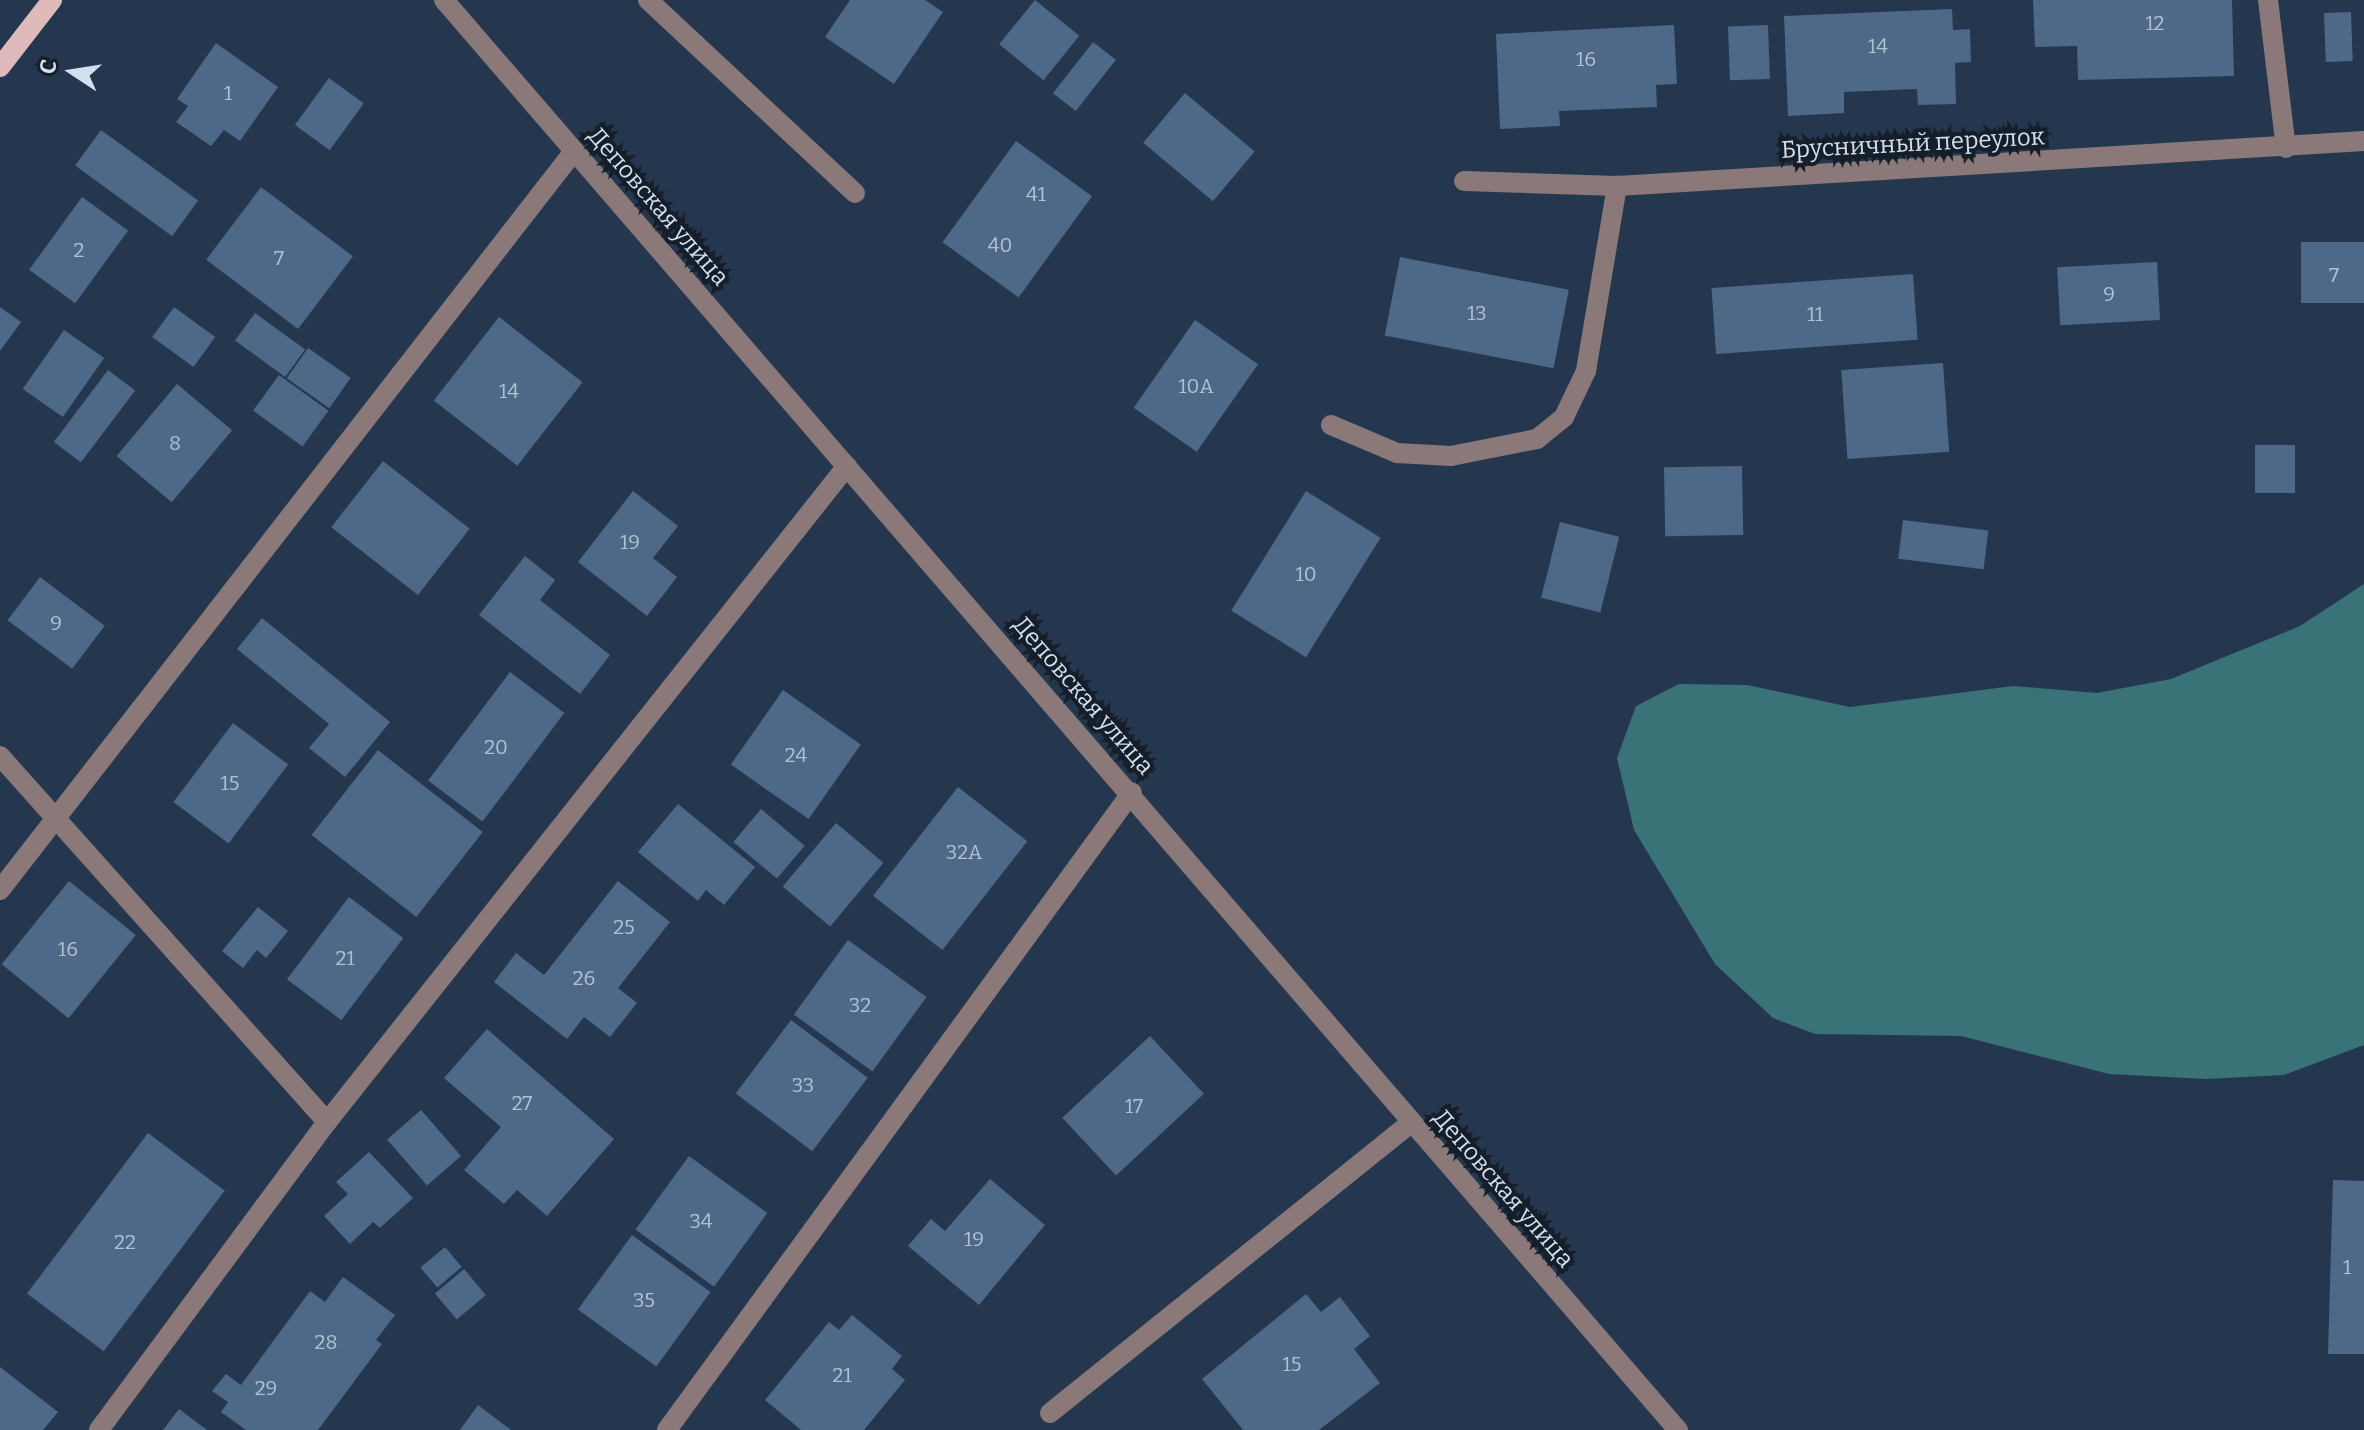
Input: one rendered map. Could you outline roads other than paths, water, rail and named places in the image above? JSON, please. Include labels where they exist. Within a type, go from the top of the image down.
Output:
[{"type":"main road","points":[[0,67],[52,0]]},
{"type":"street","name":"Деповская улица","points":[[444,0],[1132,792],[1411,1123],[1678,1430]]},
{"type":"street","points":[[648,0],[855,193]]},
{"type":"street","points":[[2268,0],[2286,148]]},
{"type":"street","name":"Брусничный переулок","points":[[1464,181],[1617,186],[2364,141]]},
{"type":"street","points":[[0,890],[574,151]]},
{"type":"street","points":[[1331,425],[1397,453],[1451,456],[1537,439],[1564,417],[1586,371],[1617,186]]},
{"type":"street","points":[[99,1430],[327,1122],[847,466]]},
{"type":"street","points":[[0,756],[327,1122]]},
{"type":"street","points":[[667,1430],[1132,792]]},
{"type":"street","points":[[1050,1413],[1411,1123]]}]
